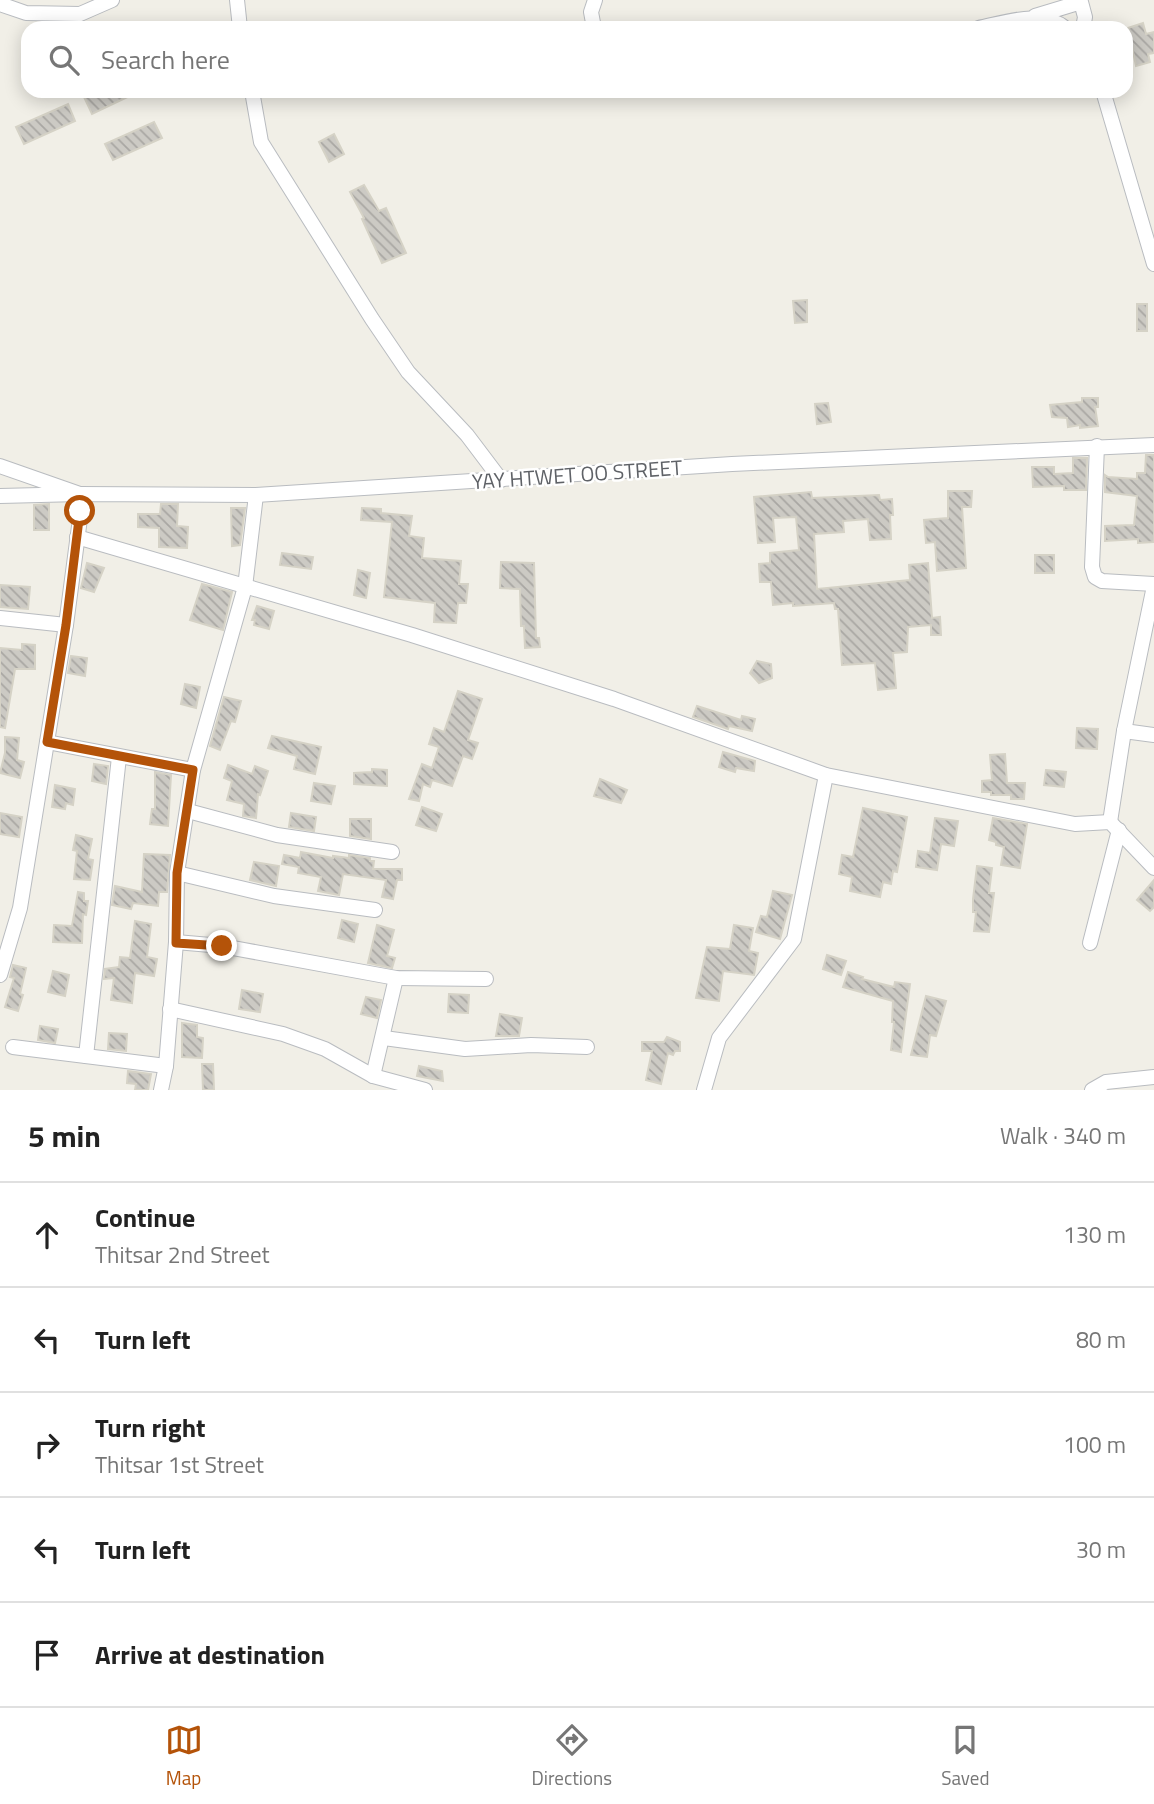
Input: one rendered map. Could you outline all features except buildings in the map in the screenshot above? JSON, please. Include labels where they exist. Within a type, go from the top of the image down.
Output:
[{"type":"street","points":[[0,4],[26,13],[80,14],[112,0]]},
{"type":"street","points":[[237,0],[239,21]]},
{"type":"street","points":[[593,21],[591,12],[595,0]]},
{"type":"street","points":[[1013,21],[1081,2],[1084,21]]},
{"type":"street","points":[[1028,18],[1046,21]]},
{"type":"street","points":[[253,98],[261,142],[372,319],[408,372],[467,435],[501,480]]},
{"type":"street","points":[[1105,98],[1154,264]]},
{"type":"street","name":"YAY HTWET OO STREET","points":[[0,496],[256,495],[732,464],[1154,444]]},
{"type":"street","points":[[1090,943],[1115,826],[1124,731],[1154,585],[1102,581],[1095,577],[1092,567],[1097,446]]},
{"type":"street","points":[[0,466],[80,494],[66,625],[20,908],[0,975]]},
{"type":"street","points":[[161,1090],[166,1066],[176,943],[177,873],[193,770],[245,587],[256,495]]},
{"type":"street","points":[[77,537],[412,635],[614,699],[826,775],[1075,824],[1115,826],[1154,868]]},
{"type":"street","points":[[0,618],[66,625]]},
{"type":"street","points":[[1124,731],[1154,735]]},
{"type":"street","points":[[47,742],[193,770]]},
{"type":"street","points":[[86,1056],[119,757]]},
{"type":"street","points":[[704,1090],[719,1038],[794,939],[826,775]]},
{"type":"street","points":[[188,811],[277,835],[392,852]]},
{"type":"street","points":[[177,873],[274,897],[375,910]]},
{"type":"street","points":[[176,943],[222,946],[396,978],[486,979]]},
{"type":"street","points":[[373,1076],[396,978]]},
{"type":"street","points":[[170,1009],[283,1034],[325,1049],[373,1076],[425,1090]]},
{"type":"street","points":[[384,1038],[465,1049],[531,1045],[587,1047]]},
{"type":"street","points":[[13,1047],[166,1066]]},
{"type":"street","points":[[1092,1090],[1106,1082],[1154,1077]]},
{"type":"route","points":[[80,511],[66,625],[47,742],[193,770],[177,873],[176,943],[222,946]]}]
